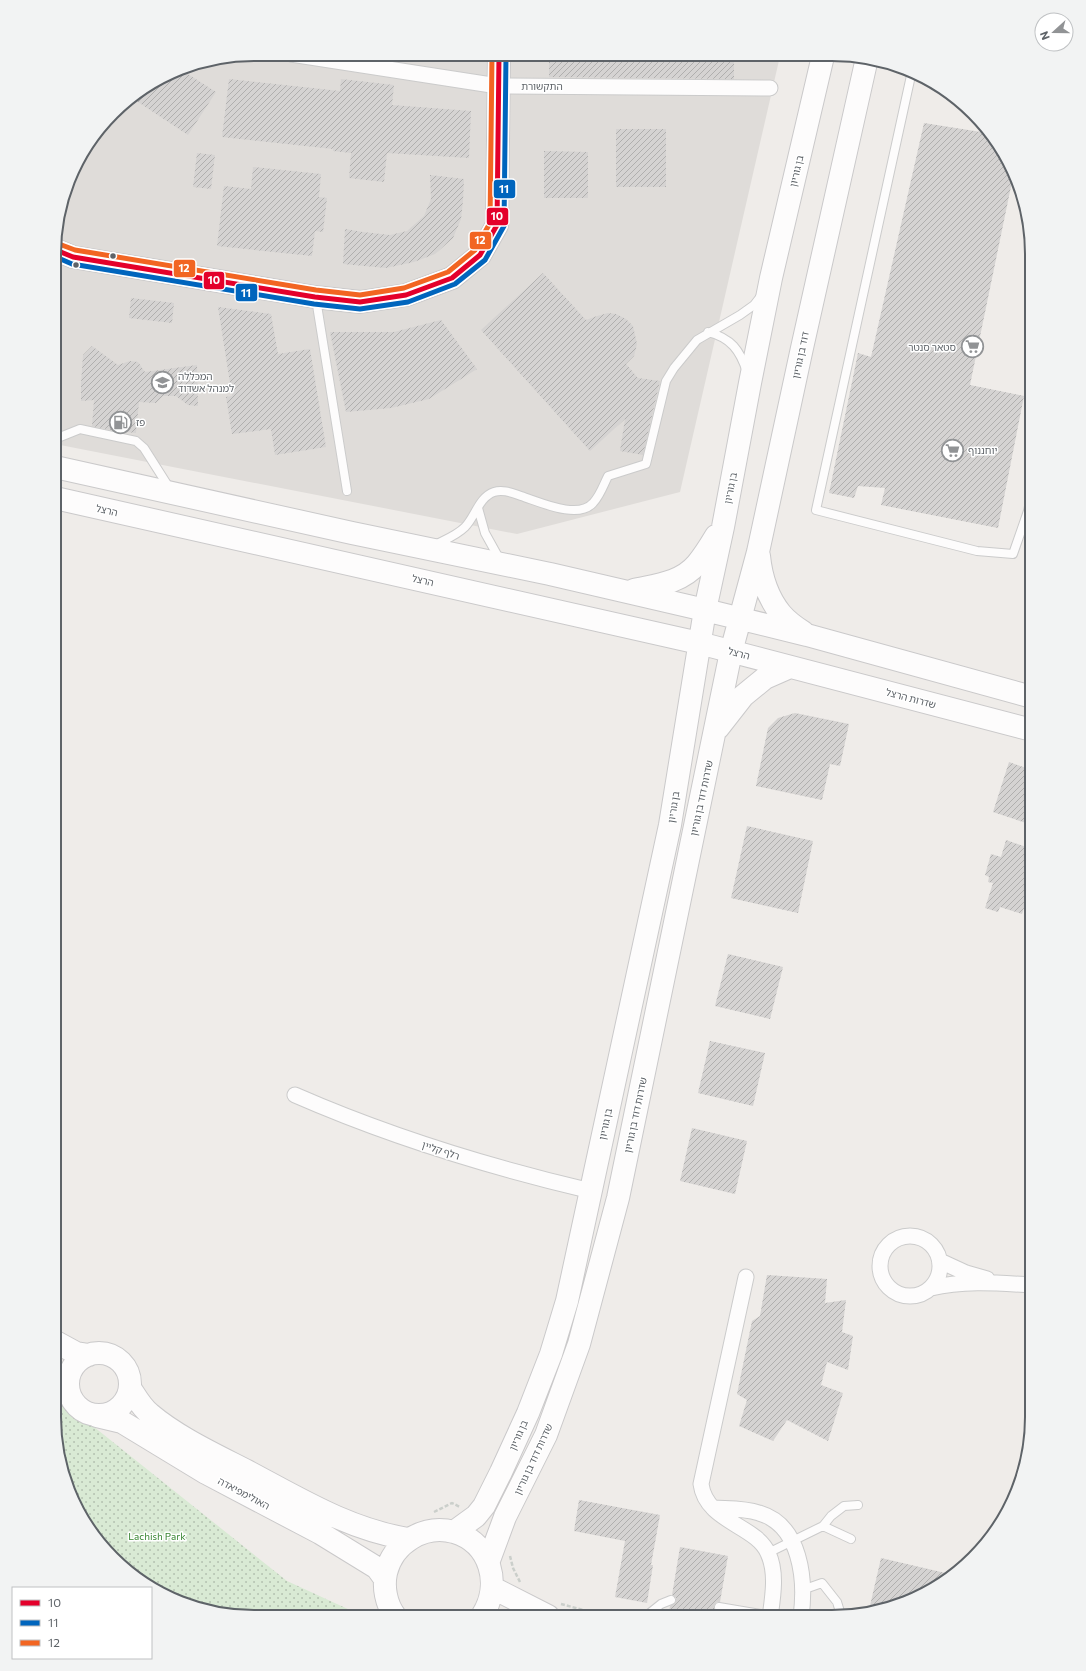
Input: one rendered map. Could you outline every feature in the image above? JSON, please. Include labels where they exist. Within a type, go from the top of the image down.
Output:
[{"type":"main road","points":[[61,252],[73,257],[315,297],[360,302],[406,295],[452,278],[480,255],[497,225],[499,61]]},
{"type":"main road","name":"בן גוריון","points":[[454,1532],[476,1516],[484,1506],[530,1407],[551,1354],[567,1301],[670,825],[705,610],[723,527],[771,278],[822,61]]},
{"type":"main road","name":"דוד בן גוריון","points":[[731,652],[758,552],[866,64]]},
{"type":"main road","points":[[61,468],[172,494],[626,591],[807,635],[1025,695]]},
{"type":"main road","name":"הרצל","points":[[61,499],[699,643],[790,666]]},
{"type":"main road","points":[[626,591],[662,584],[678,579],[688,573],[701,558],[723,527]]},
{"type":"main road","points":[[758,552],[760,571],[772,599],[780,613],[807,635]]},
{"type":"main road","name":"שדרות דוד בן גוריון","points":[[488,1563],[504,1518],[546,1435],[579,1344],[618,1198],[731,652]]},
{"type":"main road","points":[[714,733],[743,696],[765,678],[790,666]]},
{"type":"main road","name":"שדרות הרצל","points":[[790,666],[1025,728]]},
{"type":"main road","points":[[61,1345],[76,1353],[89,1355]]},
{"type":"main road","points":[[98,1353],[107,1354],[119,1359],[127,1370],[130,1379],[128,1398],[115,1411],[106,1415],[97,1416],[84,1411],[73,1402],[61,1376],[72,1369],[82,1358],[89,1355],[98,1353]]},
{"type":"main road","name":"האולימפיאדה","points":[[130,1388],[139,1403],[150,1414],[212,1453],[337,1519],[380,1534],[408,1539]]},
{"type":"main road","name":"האולימפיאדה","points":[[97,1416],[122,1422],[206,1473],[320,1533],[377,1568],[385,1587]]},
{"type":"main road","points":[[379,1610],[385,1587],[388,1564],[396,1550],[408,1539],[423,1533],[438,1530],[454,1532],[468,1539],[480,1550],[488,1563],[492,1575],[493,1588],[489,1605],[486,1610]]},
{"type":"main road","points":[[385,1587],[391,1610]]},
{"type":"main road","points":[[493,1588],[552,1609]]},
{"type":"street","name":"התקשורת","points":[[336,61],[498,86],[770,88]]},
{"type":"street","name":"רלף קליין","points":[[295,1095],[343,1116],[411,1141],[522,1175],[591,1191]]},
{"type":"street","points":[[931,1288],[939,1276],[940,1262],[934,1248],[928,1242],[913,1237],[905,1237],[892,1243],[883,1255],[881,1272],[884,1280],[890,1288],[899,1294],[908,1296],[919,1295],[931,1288],[942,1285],[1025,1284]]},
{"type":"street","points":[[940,1262],[966,1273],[999,1283]]},
{"type":"street","points":[[746,1277],[702,1484],[703,1494],[713,1508],[762,1543],[768,1553],[774,1578],[771,1610]]},
{"type":"street","points":[[713,1508],[749,1510],[771,1517],[779,1524],[792,1541],[798,1556],[803,1601],[802,1610]]},
{"type":"lane","points":[[910,78],[816,510],[977,551],[1013,554],[1025,520]]},
{"type":"lane","points":[[426,549],[457,533],[471,520],[486,496],[500,491],[568,510],[582,510],[590,506],[595,501],[608,476],[646,464],[666,381],[689,348],[697,340],[754,305],[771,278]]},
{"type":"lane","points":[[315,297],[347,492]]},
{"type":"lane","points":[[708,332],[719,335],[729,341],[740,353],[750,382]]},
{"type":"lane","points":[[61,436],[80,429],[136,441],[144,448],[172,494]]},
{"type":"lane","points":[[478,508],[485,534],[503,565]]},
{"type":"lane","points":[[768,1553],[823,1526],[831,1516],[844,1506],[858,1505]]},
{"type":"lane","points":[[823,1526],[851,1539]]},
{"type":"lane","points":[[802,1590],[822,1583],[837,1602],[839,1610]]},
{"type":"lane","points":[[654,1610],[661,1604],[671,1600]]},
{"type":"lane","points":[[719,1607],[736,1610]]},
{"type":"path","points":[[510,1554],[513,1568],[523,1588]]},
{"type":"shaded area","points":[[241,61],[779,61],[680,492],[517,534],[61,445],[61,241],[65,216],[71,192],[87,157],[101,136],[117,117],[147,93],[180,76],[192,71],[216,65]]},
{"type":"green space","name":"Lachish Park","points":[[61,1401],[287,1581],[350,1610],[241,1610],[216,1606],[192,1600],[180,1595],[157,1584],[136,1570],[117,1554],[101,1535],[87,1514],[76,1491],[71,1479],[65,1455],[61,1430]]},
{"type":"building","points":[[549,61],[734,61],[734,79],[549,77]]},
{"type":"building","points":[[187,73],[216,92],[188,135],[136,101],[157,87]]},
{"type":"building","points":[[229,79],[340,91],[341,79],[394,85],[392,105],[471,111],[469,158],[387,153],[384,182],[349,178],[351,153],[333,151],[333,149],[222,137]]},
{"type":"building","points":[[924,123],[981,132],[999,157],[1012,184],[970,385],[1024,396],[998,528],[881,505],[885,488],[858,486],[854,498],[829,493],[858,353],[871,357]]},
{"type":"building","points":[[616,129],[666,129],[666,187],[616,187]]},
{"type":"building","points":[[544,151],[588,152],[588,198],[544,198]]},
{"type":"building","points":[[197,153],[215,155],[211,189],[193,187]]},
{"type":"building","points":[[253,167],[321,174],[319,197],[327,198],[323,232],[315,231],[312,256],[217,246],[224,186],[251,189]]},
{"type":"building","points":[[430,175],[464,179],[461,219],[453,238],[435,254],[414,262],[386,268],[343,264],[345,229],[390,235],[407,231],[424,216],[431,199]]},
{"type":"building","points":[[543,273],[586,320],[608,313],[616,314],[626,319],[633,326],[637,344],[634,356],[626,364],[638,378],[660,381],[643,455],[620,451],[625,419],[590,451],[481,330]]},
{"type":"building","points":[[131,298],[174,303],[172,323],[129,318]]},
{"type":"building","points":[[218,307],[271,314],[278,354],[310,349],[326,447],[275,455],[271,429],[232,434],[226,397],[232,396]]},
{"type":"building","points":[[441,320],[477,369],[429,399],[391,408],[346,412],[330,332],[394,332]]},
{"type":"building","points":[[92,346],[118,365],[130,361],[138,362],[145,372],[197,365],[198,406],[188,405],[176,396],[163,396],[156,403],[139,402],[136,433],[92,426],[94,400],[81,401],[81,384],[83,355]]},
{"type":"building","points":[[795,713],[849,724],[840,766],[830,764],[822,800],[756,786],[768,728],[778,718]]},
{"type":"building","points":[[1009,762],[1025,768],[1025,823],[993,812]]},
{"type":"building","points":[[747,826],[813,841],[798,913],[731,898]]},
{"type":"building","points":[[1006,840],[1025,847],[1025,905],[1022,914],[1000,907],[998,912],[985,908],[993,883],[988,882],[989,877],[985,875],[991,854],[1001,857]]},
{"type":"building","points":[[728,954],[783,967],[770,1019],[715,1006]]},
{"type":"building","points":[[710,1041],[765,1053],[753,1106],[698,1093]]},
{"type":"building","points":[[692,1128],[747,1141],[735,1194],[680,1181]]},
{"type":"building","points":[[767,1275],[827,1279],[825,1303],[846,1300],[842,1332],[853,1336],[848,1370],[827,1362],[821,1385],[843,1393],[828,1441],[787,1420],[773,1441],[739,1426],[747,1400],[737,1394],[752,1321],[760,1316]]},
{"type":"building","points":[[579,1500],[660,1515],[651,1565],[653,1565],[647,1603],[615,1597],[625,1541],[574,1531]]},
{"type":"building","points":[[680,1547],[728,1556],[720,1602],[717,1602],[714,1606],[715,1610],[669,1610],[670,1606],[676,1601],[676,1598],[672,1595]]},
{"type":"building","points":[[881,1558],[946,1573],[929,1584],[906,1595],[894,1600],[870,1606]]},
{"type":"transit line","name":"12","points":[[61,245],[75,250],[316,290],[360,295],[404,288],[448,272],[475,250],[490,223],[492,61]]},
{"type":"transit line","name":"10","points":[[61,252],[73,257],[315,297],[360,302],[406,295],[452,278],[480,255],[497,225],[499,61]]},
{"type":"transit line","name":"11","points":[[61,259],[72,264],[314,304],[360,309],[408,302],[455,284],[485,260],[504,226],[506,61]]},
{"type":"place","name":"סטאר סנטר","points":[[972,347]]},
{"type":"place","name":"המכללה למנהל אשדוד","points":[[162,382]]},
{"type":"place","name":"פז","points":[[120,422]]},
{"type":"place","name":"יוחננוף","points":[[953,450]]}]
